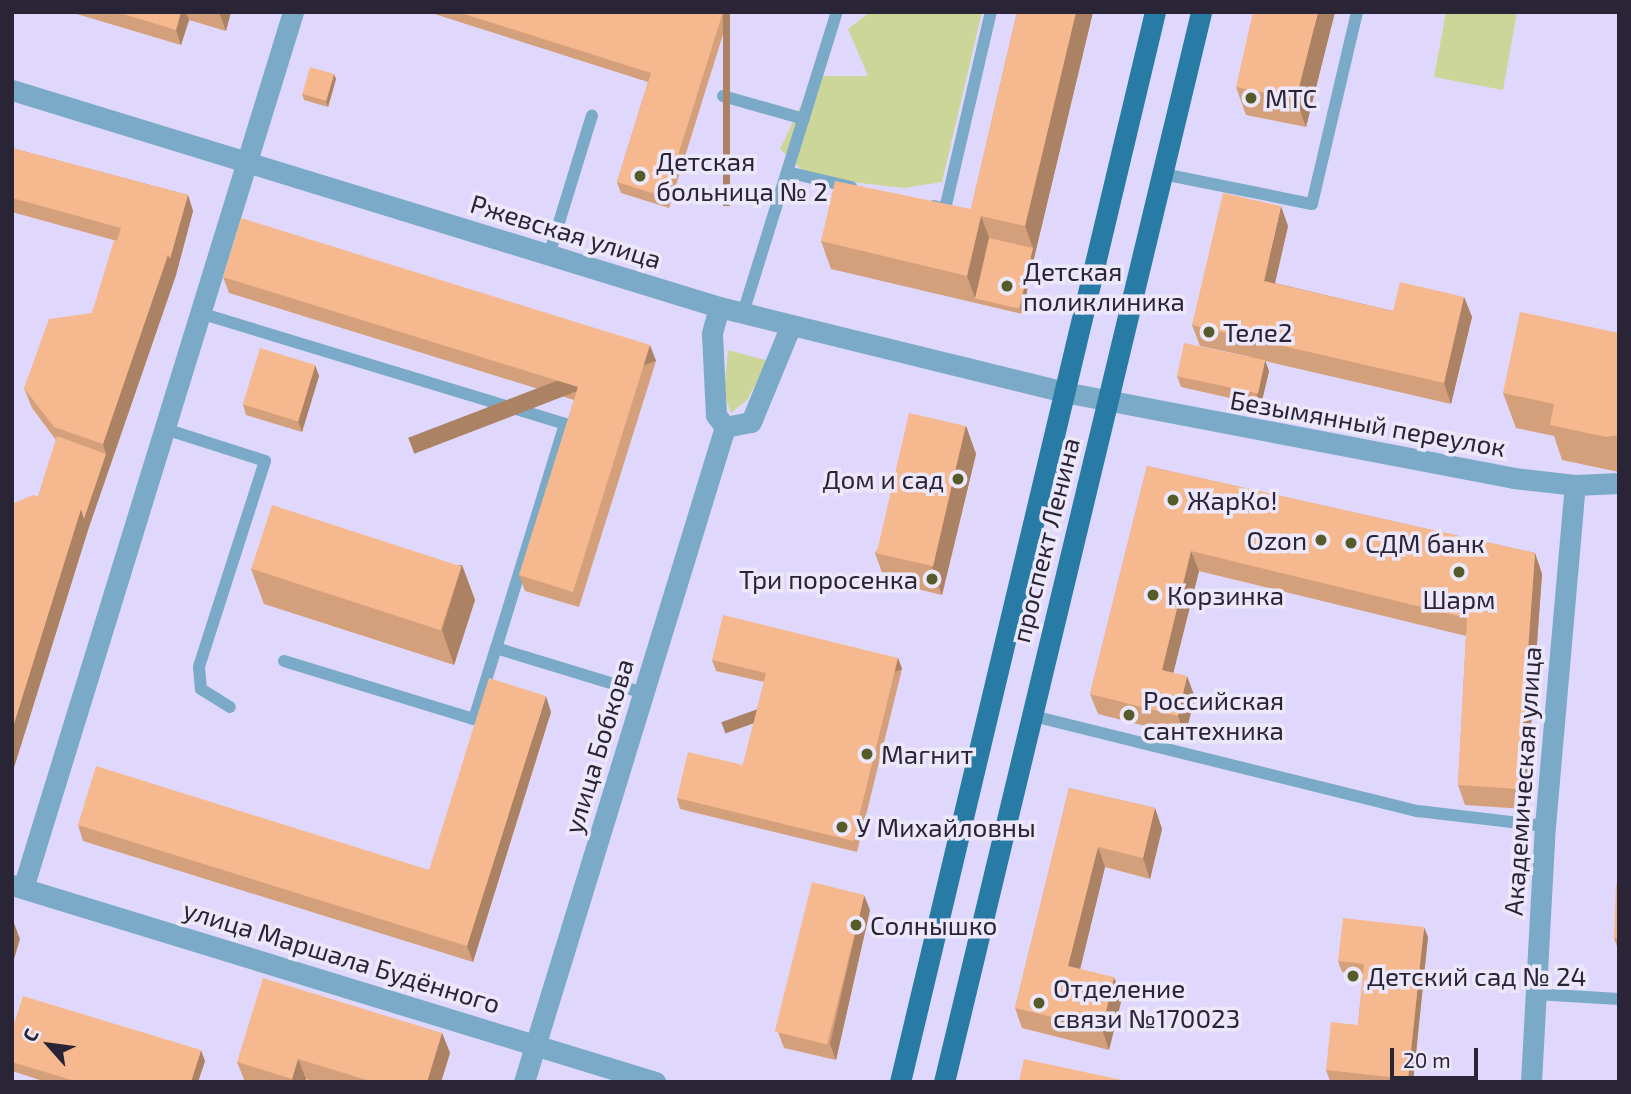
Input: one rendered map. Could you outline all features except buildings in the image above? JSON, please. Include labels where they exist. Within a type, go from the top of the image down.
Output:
[{"type":"main road","name":"проспект Ленина","points":[[900,1082],[1155,12]]},
{"type":"main road","name":"проспект Ленина","points":[[944,1082],[1029,715],[1109,403],[1201,12]]},
{"type":"street","points":[[18,886],[164,429],[293,12]]},
{"type":"street","name":"Ржевская улица","points":[[12,90],[719,307],[1109,403]]},
{"type":"street","points":[[719,307],[712,334],[715,402],[716,415],[725,427],[751,422],[791,325]]},
{"type":"street","name":"Безымянный переулок","points":[[1109,403],[1514,478],[1575,485],[1619,483]]},
{"type":"street","name":"улица Бобкова","points":[[524,1082],[725,427]]},
{"type":"street","name":"Академическая улица","points":[[1531,1082],[1545,826],[1575,485]]},
{"type":"street","name":"улица Маршала Будённого","points":[[18,886],[655,1082]]},
{"type":"lane","points":[[743,313],[837,12]]},
{"type":"lane","points":[[919,202],[945,209],[991,12]]},
{"type":"lane","points":[[1163,174],[1312,204],[1357,12]]},
{"type":"lane","points":[[723,96],[804,119]]},
{"type":"lane","points":[[550,255],[592,115]]},
{"type":"lane","points":[[787,172],[866,190]]},
{"type":"lane","points":[[200,313],[565,425],[474,719],[284,661]]},
{"type":"lane","points":[[164,429],[265,461],[200,667],[201,688],[230,707]]},
{"type":"lane","points":[[496,648],[643,693]]},
{"type":"lane","points":[[1029,715],[1418,811],[1545,826]]},
{"type":"lane","points":[[1536,994],[1619,999]]},
{"type":"green space","points":[[870,12],[982,12],[942,182],[904,188],[842,181],[802,170],[780,149],[815,76],[868,76],[848,29]]},
{"type":"green space","points":[[1446,12],[1517,12],[1503,90],[1434,77]]},
{"type":"green space","points":[[728,350],[769,361],[747,400],[731,413],[724,394]]},
{"type":"place","name":"МТС","points":[[1251,98]]},
{"type":"place","name":"Детская больница № 2","points":[[640,176]]},
{"type":"place","name":"Детская поликлиника","points":[[1007,286]]},
{"type":"place","name":"Теле2","points":[[1209,332]]},
{"type":"place","name":"Дом и сад","points":[[958,479]]},
{"type":"place","name":"ЖарКо!","points":[[1173,500]]},
{"type":"place","name":"Ozon","points":[[1321,540]]},
{"type":"place","name":"СДМ банк","points":[[1351,543]]},
{"type":"place","name":"Шарм","points":[[1459,572]]},
{"type":"place","name":"Три поросенка","points":[[932,579]]},
{"type":"place","name":"Корзинка","points":[[1153,595]]},
{"type":"place","name":"Российская сантехника","points":[[1129,715]]},
{"type":"place","name":"Магнит","points":[[867,754]]},
{"type":"place","name":"У Михайловны","points":[[842,827]]},
{"type":"place","name":"Солнышко","points":[[856,925]]},
{"type":"place","name":"Детский сад № 24","points":[[1353,976]]},
{"type":"place","name":"Отделение связи №170023","points":[[1039,1003]]}]
